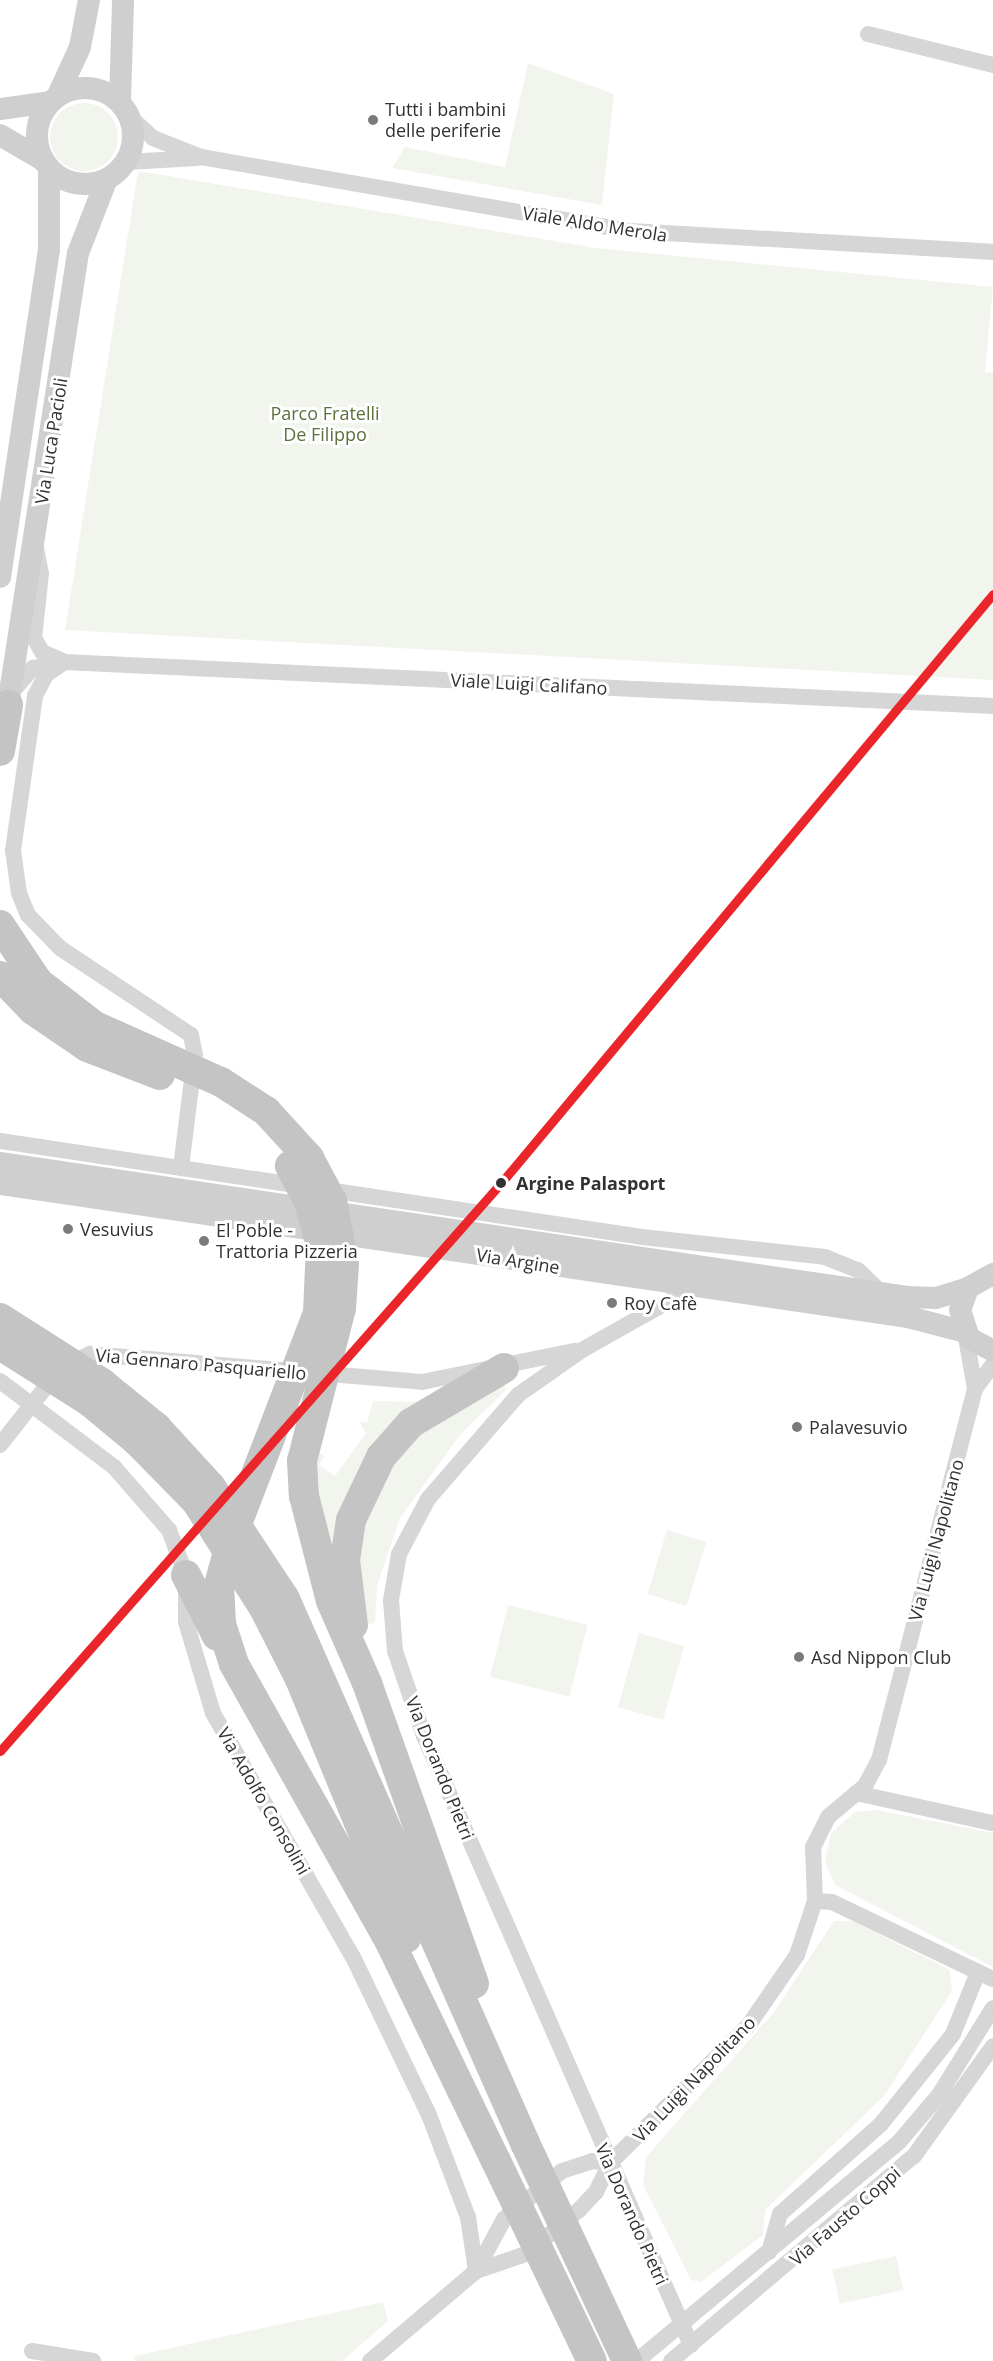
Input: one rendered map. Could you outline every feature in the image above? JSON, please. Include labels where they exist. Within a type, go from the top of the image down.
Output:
[{"type":"highway","points":[[0,751],[8,705]]},
{"type":"highway","points":[[0,925],[38,982],[91,1037],[221,1082],[266,1111],[302,1149],[332,1201],[344,1264],[341,1308],[302,1461],[304,1496],[331,1601],[367,1683],[491,2034],[511,2113]]},
{"type":"highway","points":[[0,976],[33,1011],[191,1087],[244,1117],[285,1157],[317,1222],[321,1291],[312,1338],[232,1538],[219,1585],[221,1624],[234,1664]]},
{"type":"highway","points":[[0,1318],[102,1383],[156,1427],[211,1487],[274,1603],[627,2361]]},
{"type":"highway","points":[[0,1345],[90,1402],[137,1441],[195,1501],[274,1603],[300,1679],[496,2161]]},
{"type":"highway","points":[[367,1683],[346,1597],[345,1560],[363,1490],[381,1457],[411,1423],[504,1368]]},
{"type":"highway","points":[[186,1575],[390,1942],[592,2361]]},
{"type":"street","points":[[46,164],[37,136],[80,47],[90,0]]},
{"type":"street","points":[[0,135],[46,164],[69,182],[106,181],[127,162],[134,133],[125,110],[123,0]]},
{"type":"street","points":[[868,34],[993,65]]},
{"type":"street","points":[[0,109],[54,100],[94,88],[125,110]]},
{"type":"street","name":"Viale Aldo Merola","points":[[125,110],[153,138],[201,157],[631,231],[993,252]]},
{"type":"street","name":"Viale Aldo Merola","points":[[127,162],[201,157]]},
{"type":"street","name":"Via Luca Pacioli","points":[[0,578],[50,250],[46,164]]},
{"type":"street","name":"Via Luca Pacioli","points":[[8,705],[35,543],[78,253],[106,181]]},
{"type":"street","name":"Viale Luigi Califano","points":[[35,543],[41,574],[34,638],[42,652],[64,662]]},
{"type":"street","points":[[64,662],[46,675],[36,696],[13,850],[19,892],[28,915],[60,948],[191,1035],[195,1055],[181,1168]]},
{"type":"street","name":"Viale Luigi Califano","points":[[8,705],[24,673],[44,663],[64,662],[993,706]]},
{"type":"street","points":[[0,1142],[642,1237],[825,1257],[858,1270],[880,1291]]},
{"type":"street","name":"Via Argine","points":[[0,1163],[936,1298],[985,1276]]},
{"type":"street","name":"Via Argine","points":[[0,1184],[908,1317],[965,1332],[993,1351]]},
{"type":"street","points":[[965,1332],[960,1310],[985,1276]]},
{"type":"street","name":"Via Dorando Pietri","points":[[691,2345],[424,1736],[394,1651],[392,1600],[399,1554],[429,1499],[462,1454],[518,1395],[582,1350],[694,1287]]},
{"type":"street","name":"Via Luigi Napolitano","points":[[965,1332],[975,1389]]},
{"type":"street","name":"Via Gennaro Pasquariello","points":[[0,1445],[65,1365],[99,1353],[394,1382],[447,1379],[582,1350]]},
{"type":"street","name":"Via Luigi Napolitano","points":[[476,2271],[526,2254],[596,2192],[610,2163],[748,2026],[797,1955],[815,1900],[813,1847],[819,1830],[856,1793],[879,1760],[975,1389],[993,1364]]},
{"type":"street","name":"Via Adolfo Consolini","points":[[0,1381],[32,1403],[140,1492],[169,1530],[186,1575],[186,1622],[213,1713],[353,1957],[429,2115],[468,2217],[476,2271]]},
{"type":"street","points":[[856,1793],[993,1823]]},
{"type":"street","points":[[815,1900],[832,1902],[986,1975]]},
{"type":"street","name":"Via Fausto Coppi","points":[[769,2252],[780,2214],[881,2124],[954,2034],[986,1975]]},
{"type":"street","name":"Via Fausto Coppi","points":[[637,2361],[899,2142],[939,2094],[991,2020]]},
{"type":"street","name":"Via Fausto Coppi","points":[[671,2361],[914,2156],[993,2046]]},
{"type":"street","name":"Via Luigi Napolitano","points":[[370,2361],[476,2271],[504,2219],[562,2172],[592,2161],[610,2163]]},
{"type":"street","points":[[32,2352],[93,2361]]},
{"type":"green space","points":[[528,63],[614,94],[602,205],[392,168],[405,147],[505,167]]},
{"type":"green space","points":[[84,103],[97,106],[108,113],[115,124],[118,137],[115,150],[108,161],[97,168],[84,171],[71,168],[60,161],[53,150],[50,137],[53,124],[60,113],[71,106]]},
{"type":"green space","name":"Parco Fratelli De Filippo","points":[[138,171],[596,248],[993,287],[985,372],[993,373],[993,680],[65,630]]},
{"type":"green space","points":[[502,1381],[506,1390],[460,1435],[400,1518],[377,1586],[375,1623],[361,1625],[355,1598],[365,1509],[410,1438]]},
{"type":"green space","points":[[373,1401],[426,1402],[335,1544],[328,1543],[315,1481],[317,1452],[325,1456],[319,1465],[335,1476],[366,1433],[359,1421],[367,1423]]},
{"type":"green space","points":[[667,1530],[706,1542],[687,1606],[647,1594]]},
{"type":"green space","points":[[508,1605],[588,1625],[570,1697],[490,1677]]},
{"type":"green space","points":[[639,1633],[684,1646],[663,1720],[618,1707]]},
{"type":"green space","points":[[877,1810],[993,1833],[993,1967],[835,1885],[825,1862],[831,1833],[855,1812]]},
{"type":"green space","points":[[834,1921],[853,1921],[950,1970],[952,1991],[884,2096],[765,2210],[763,2235],[701,2282],[691,2280],[643,2185],[646,2157],[774,2012]]},
{"type":"green space","points":[[896,2256],[903,2290],[840,2304],[832,2270]]},
{"type":"green space","points":[[383,2302],[388,2321],[342,2361],[135,2361],[134,2356]]},
{"type":"transit line","points":[[0,1751],[501,1183],[993,594]]},
{"type":"place","name":"Tutti i bambini delle periferie","points":[[373,120]]},
{"type":"place","name":"Argine Palasport","points":[[501,1183]]},
{"type":"place","name":"Vesuvius","points":[[68,1229]]},
{"type":"place","name":"El Poble - Trattoria Pizzeria","points":[[204,1241]]},
{"type":"place","name":"Roy Cafè","points":[[612,1303]]},
{"type":"place","name":"Palavesuvio","points":[[797,1427]]},
{"type":"place","name":"Asd Nippon Club","points":[[799,1657]]}]
